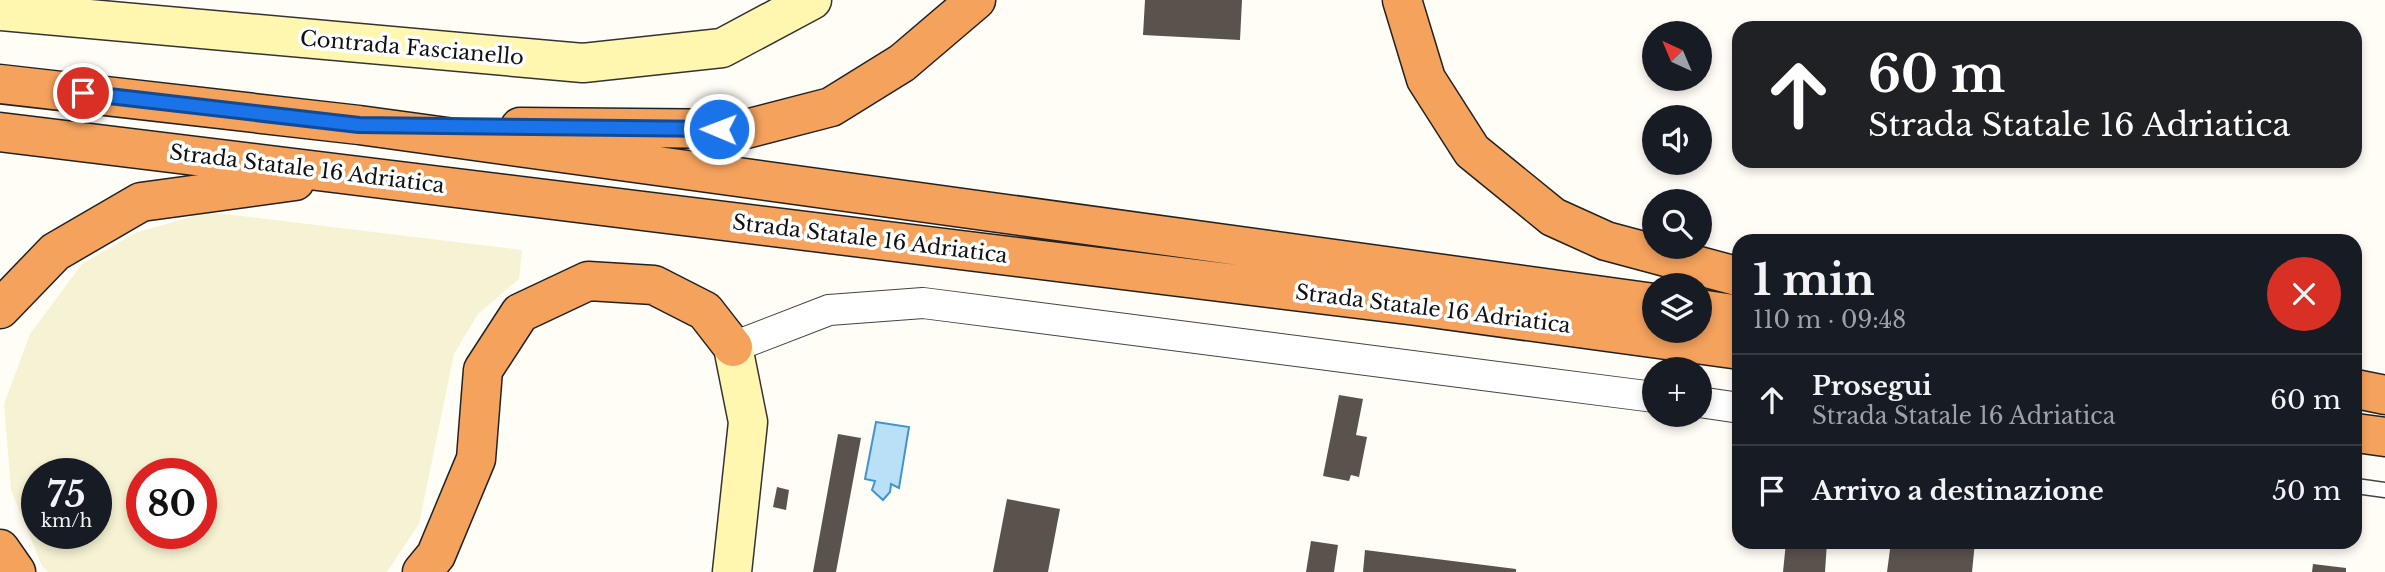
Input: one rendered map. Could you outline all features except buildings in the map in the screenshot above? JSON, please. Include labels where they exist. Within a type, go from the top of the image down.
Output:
[{"type":"highway","points":[[359,125],[746,129],[831,107],[902,63],[976,0]]},
{"type":"highway","points":[[1402,0],[1426,79],[1472,151],[1553,217],[1606,241],[1732,274]]},
{"type":"highway","name":"Strada Statale 16 Adriatica","points":[[0,84],[359,125],[1642,301]]},
{"type":"highway","name":"Strada Statale 16 Adriatica","points":[[0,132],[1416,306],[1732,349]]},
{"type":"highway","points":[[0,309],[55,252],[141,202],[346,174]]},
{"type":"highway","points":[[422,572],[436,555],[476,459],[483,370],[520,313],[588,281],[654,285],[705,311],[733,347]]},
{"type":"highway","points":[[1712,311],[1732,314]]},
{"type":"highway","points":[[2362,390],[2385,395]]},
{"type":"highway","points":[[2362,400],[2385,403]]},
{"type":"highway","points":[[2362,434],[2385,437]]},
{"type":"highway","points":[[0,549],[16,572]]},
{"type":"street","name":"Contrada Fascianello","points":[[0,11],[583,63],[722,48],[811,0]]},
{"type":"street","points":[[732,572],[748,422],[733,347],[830,310],[923,303],[1642,395]]},
{"type":"street","points":[[1712,404],[1732,407]]},
{"type":"lane","points":[[2362,487],[2385,490]]},
{"type":"shaded area","points":[[208,212],[522,250],[519,279],[478,314],[454,354],[419,524],[387,572],[48,572],[42,566],[35,549],[112,549],[112,458],[21,458],[21,515],[11,490],[4,404],[30,334],[82,264],[135,233]]},
{"type":"water","points":[[876,422],[909,427],[899,488],[891,484],[890,492],[883,500],[872,490],[875,481],[865,479]]},
{"type":"route","points":[[83,93],[359,125],[719,129]]}]
